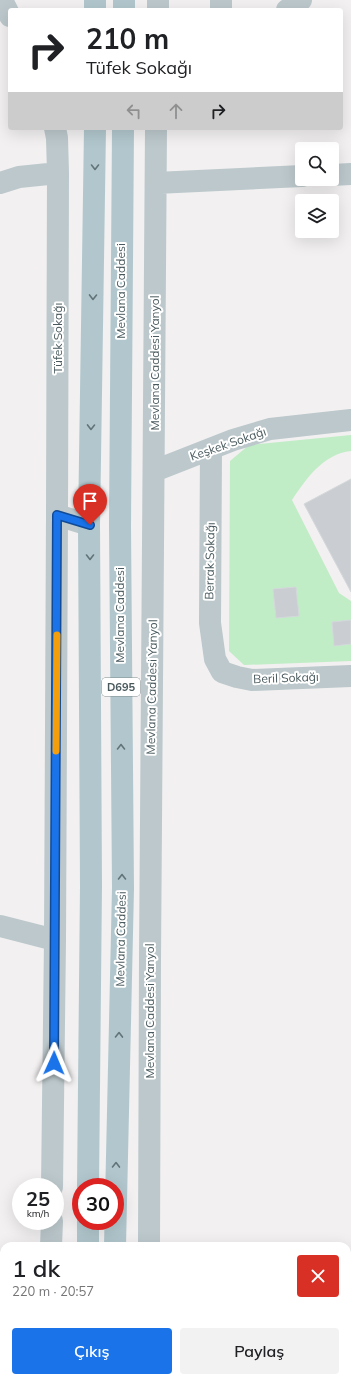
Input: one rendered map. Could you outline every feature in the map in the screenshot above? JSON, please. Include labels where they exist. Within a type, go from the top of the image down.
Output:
[{"type":"main road","name":"D695","points":[[88,1178],[91,886],[90,525],[95,130]]},
{"type":"main road","name":"Mevlana Caddesi","points":[[115,1242],[123,888],[120,526],[123,130]]},
{"type":"main road","points":[[88,1230],[88,1242]]},
{"type":"street","points":[[2,0],[8,12]]},
{"type":"street","points":[[290,8],[301,0]]},
{"type":"street","name":"Tüfek Sokağı","points":[[52,1178],[55,940],[58,173],[55,130]]},
{"type":"street","name":"Mevlana Caddesi Yanyol","points":[[150,1242],[150,960],[156,130]]},
{"type":"street","points":[[6,178],[58,173]]},
{"type":"street","points":[[339,175],[351,174]]},
{"type":"street","points":[[156,183],[295,176]]},
{"type":"street","name":"Keşkek Sokağı","points":[[154,471],[270,429],[351,420]]},
{"type":"street","name":"Berrak Sokağı","points":[[212,449],[210,623],[215,659],[222,672]]},
{"type":"street","points":[[57,515],[90,525]]},
{"type":"street","name":"Beril Sokağı","points":[[222,672],[252,680],[351,676]]},
{"type":"street","points":[[0,926],[55,940]]},
{"type":"street","points":[[51,1242],[52,1230]]},
{"type":"green space","points":[[351,435],[351,451],[341,453],[324,462],[309,476],[292,500],[339,593],[351,601],[351,661],[244,665],[229,651],[230,461],[249,445]]},
{"type":"building","points":[[351,479],[351,592],[304,504]]},
{"type":"building","points":[[296,587],[299,616],[276,618],[273,589]]},
{"type":"building","points":[[351,620],[351,644],[334,646],[332,622]]},
{"type":"slow traffic","points":[[56,751],[57,635]]},
{"type":"route","points":[[54,1063],[57,515],[90,525]]}]
